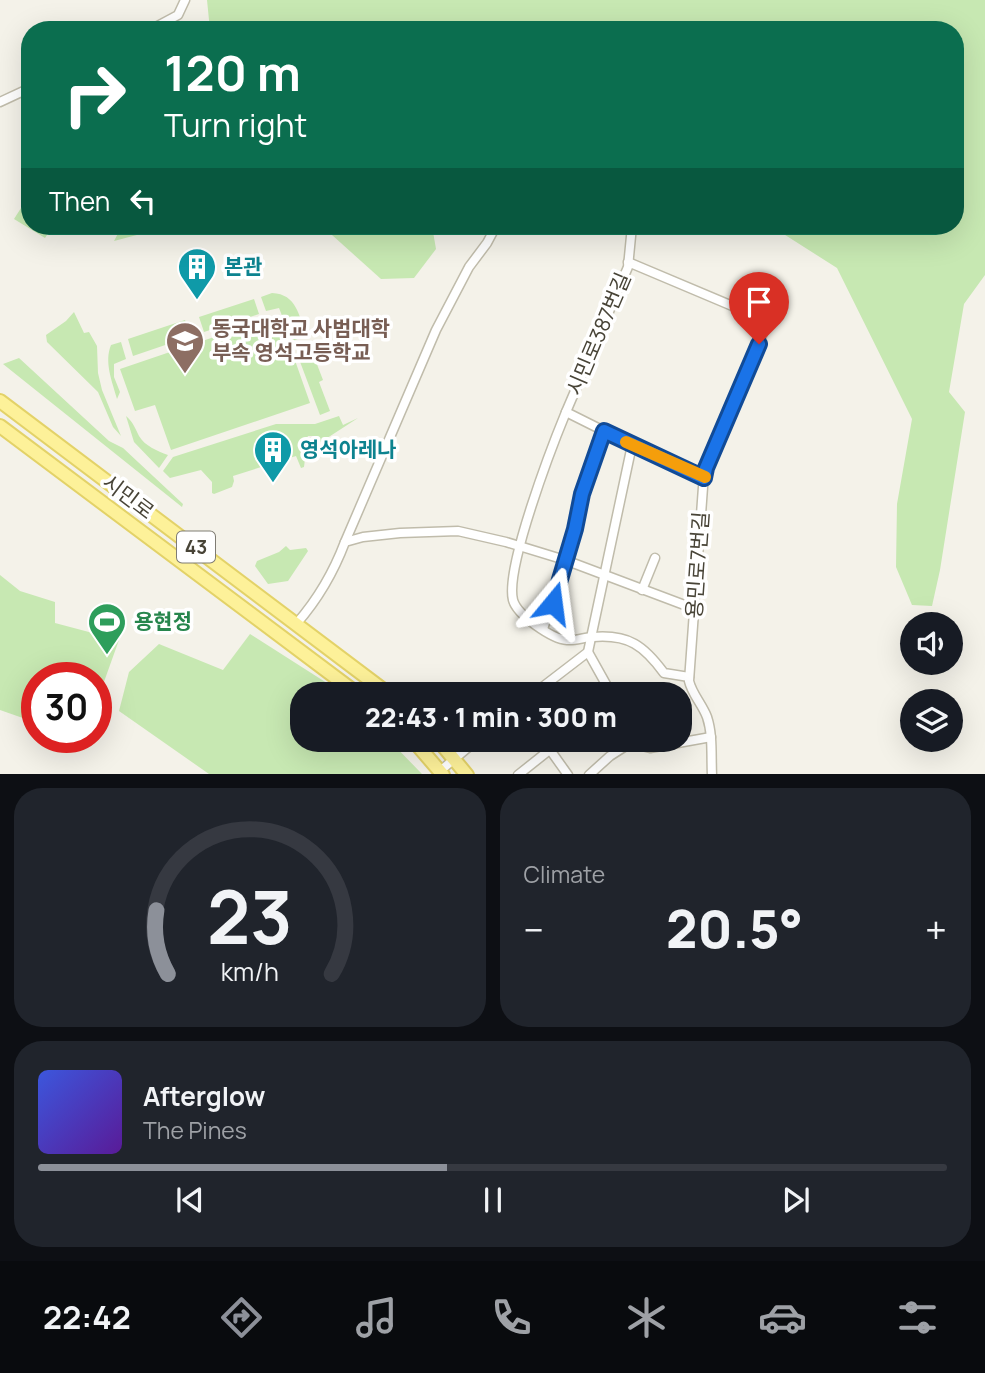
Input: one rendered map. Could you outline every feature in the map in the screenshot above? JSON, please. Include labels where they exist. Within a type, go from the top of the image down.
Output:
[{"type":"main road","name":"시민로","points":[[0,401],[373,682]]},
{"type":"main road","name":"시민로","points":[[0,426],[342,682]]},
{"type":"main road","points":[[423,752],[442,773]]},
{"type":"main road","points":[[449,752],[466,774]]},
{"type":"street","points":[[167,21],[178,15],[185,0]]},
{"type":"street","points":[[0,102],[21,92]]},
{"type":"street","points":[[297,623],[329,578],[436,330],[468,267],[491,235]]},
{"type":"street","name":"시민로387번길","points":[[632,235],[628,262],[566,412],[704,478]]},
{"type":"street","name":"용민로7번길","points":[[628,262],[768,321],[704,478],[689,677],[691,690],[706,714],[711,737],[712,774]]},
{"type":"street","points":[[566,412],[550,450],[521,547],[512,584],[514,602],[521,614],[543,629],[567,640],[608,635],[626,638],[644,650],[664,673],[689,677]]},
{"type":"street","points":[[543,629],[577,522],[582,494],[604,431]]},
{"type":"street","points":[[605,682],[588,652],[632,445]]},
{"type":"street","points":[[345,542],[363,537],[458,531],[565,560],[695,610]]},
{"type":"street","points":[[642,590],[655,558]]},
{"type":"street","points":[[549,682],[588,652]]},
{"type":"street","points":[[692,740],[711,737]]},
{"type":"street","points":[[442,773],[463,752]]},
{"type":"street","points":[[519,774],[547,752]]},
{"type":"street","points":[[551,752],[567,774]]},
{"type":"street","points":[[590,774],[616,752]]},
{"type":"green space","points":[[207,0],[985,0],[985,275],[964,304],[949,392],[965,412],[932,606],[912,605],[896,567],[897,504],[912,419],[837,268],[785,235],[964,235],[964,21],[209,21]]},
{"type":"green space","points":[[21,208],[21,223],[14,219]]},
{"type":"green space","points":[[117,235],[137,235],[114,241]]},
{"type":"green space","points":[[332,235],[434,235],[436,249],[414,278],[381,279]]},
{"type":"green space","points":[[272,293],[287,297],[296,307],[306,336],[292,341],[279,308],[266,311],[261,297]]},
{"type":"green space","points":[[254,299],[259,314],[204,332],[199,317]]},
{"type":"green space","points":[[74,312],[84,333],[89,332],[97,346],[102,390],[121,436],[113,427],[98,392],[47,342],[46,335]]},
{"type":"green space","points":[[279,315],[310,403],[171,450],[155,405],[135,411],[120,369]]},
{"type":"green space","points":[[185,320],[190,335],[182,337],[180,328],[176,329],[180,340],[133,356],[128,339]]},
{"type":"green space","points":[[121,342],[126,359],[114,364],[114,377],[120,392],[117,399],[108,358],[111,345]]},
{"type":"green space","points":[[313,354],[323,380],[319,382],[330,411],[320,415],[299,359]]},
{"type":"green space","points":[[19,358],[109,441],[123,448],[183,504],[182,507],[3,364]]},
{"type":"green space","points":[[126,416],[145,443],[168,455],[159,468],[134,442]]},
{"type":"green space","points":[[339,416],[343,425],[358,418],[321,442],[308,436],[304,467],[301,468],[296,456],[233,476],[232,487],[214,494],[212,482],[201,470],[170,478],[163,471],[173,457],[276,424],[315,424]]},
{"type":"green space","points":[[286,546],[290,550],[306,548],[308,551],[288,581],[268,584],[255,566],[257,561],[279,552]]},
{"type":"green space","points":[[0,575],[20,591],[55,602],[55,623],[119,640],[111,662],[21,662],[21,717],[0,710]]},
{"type":"green space","points":[[250,634],[325,682],[290,682],[290,752],[401,752],[422,774],[209,774],[119,711],[129,672],[159,644],[223,670]]},
{"type":"slow traffic","points":[[626,442],[705,477]]},
{"type":"place","name":"본관","points":[[197,301]]},
{"type":"place","name":"동국대학교 사범대학 부속 영석고등학교","points":[[185,375]]},
{"type":"place","name":"영석아레나","points":[[273,484]]},
{"type":"place","name":"용현정","points":[[107,656]]},
{"type":"route","points":[[553,603],[579,515],[582,494],[604,431],[704,478],[759,344]]}]
